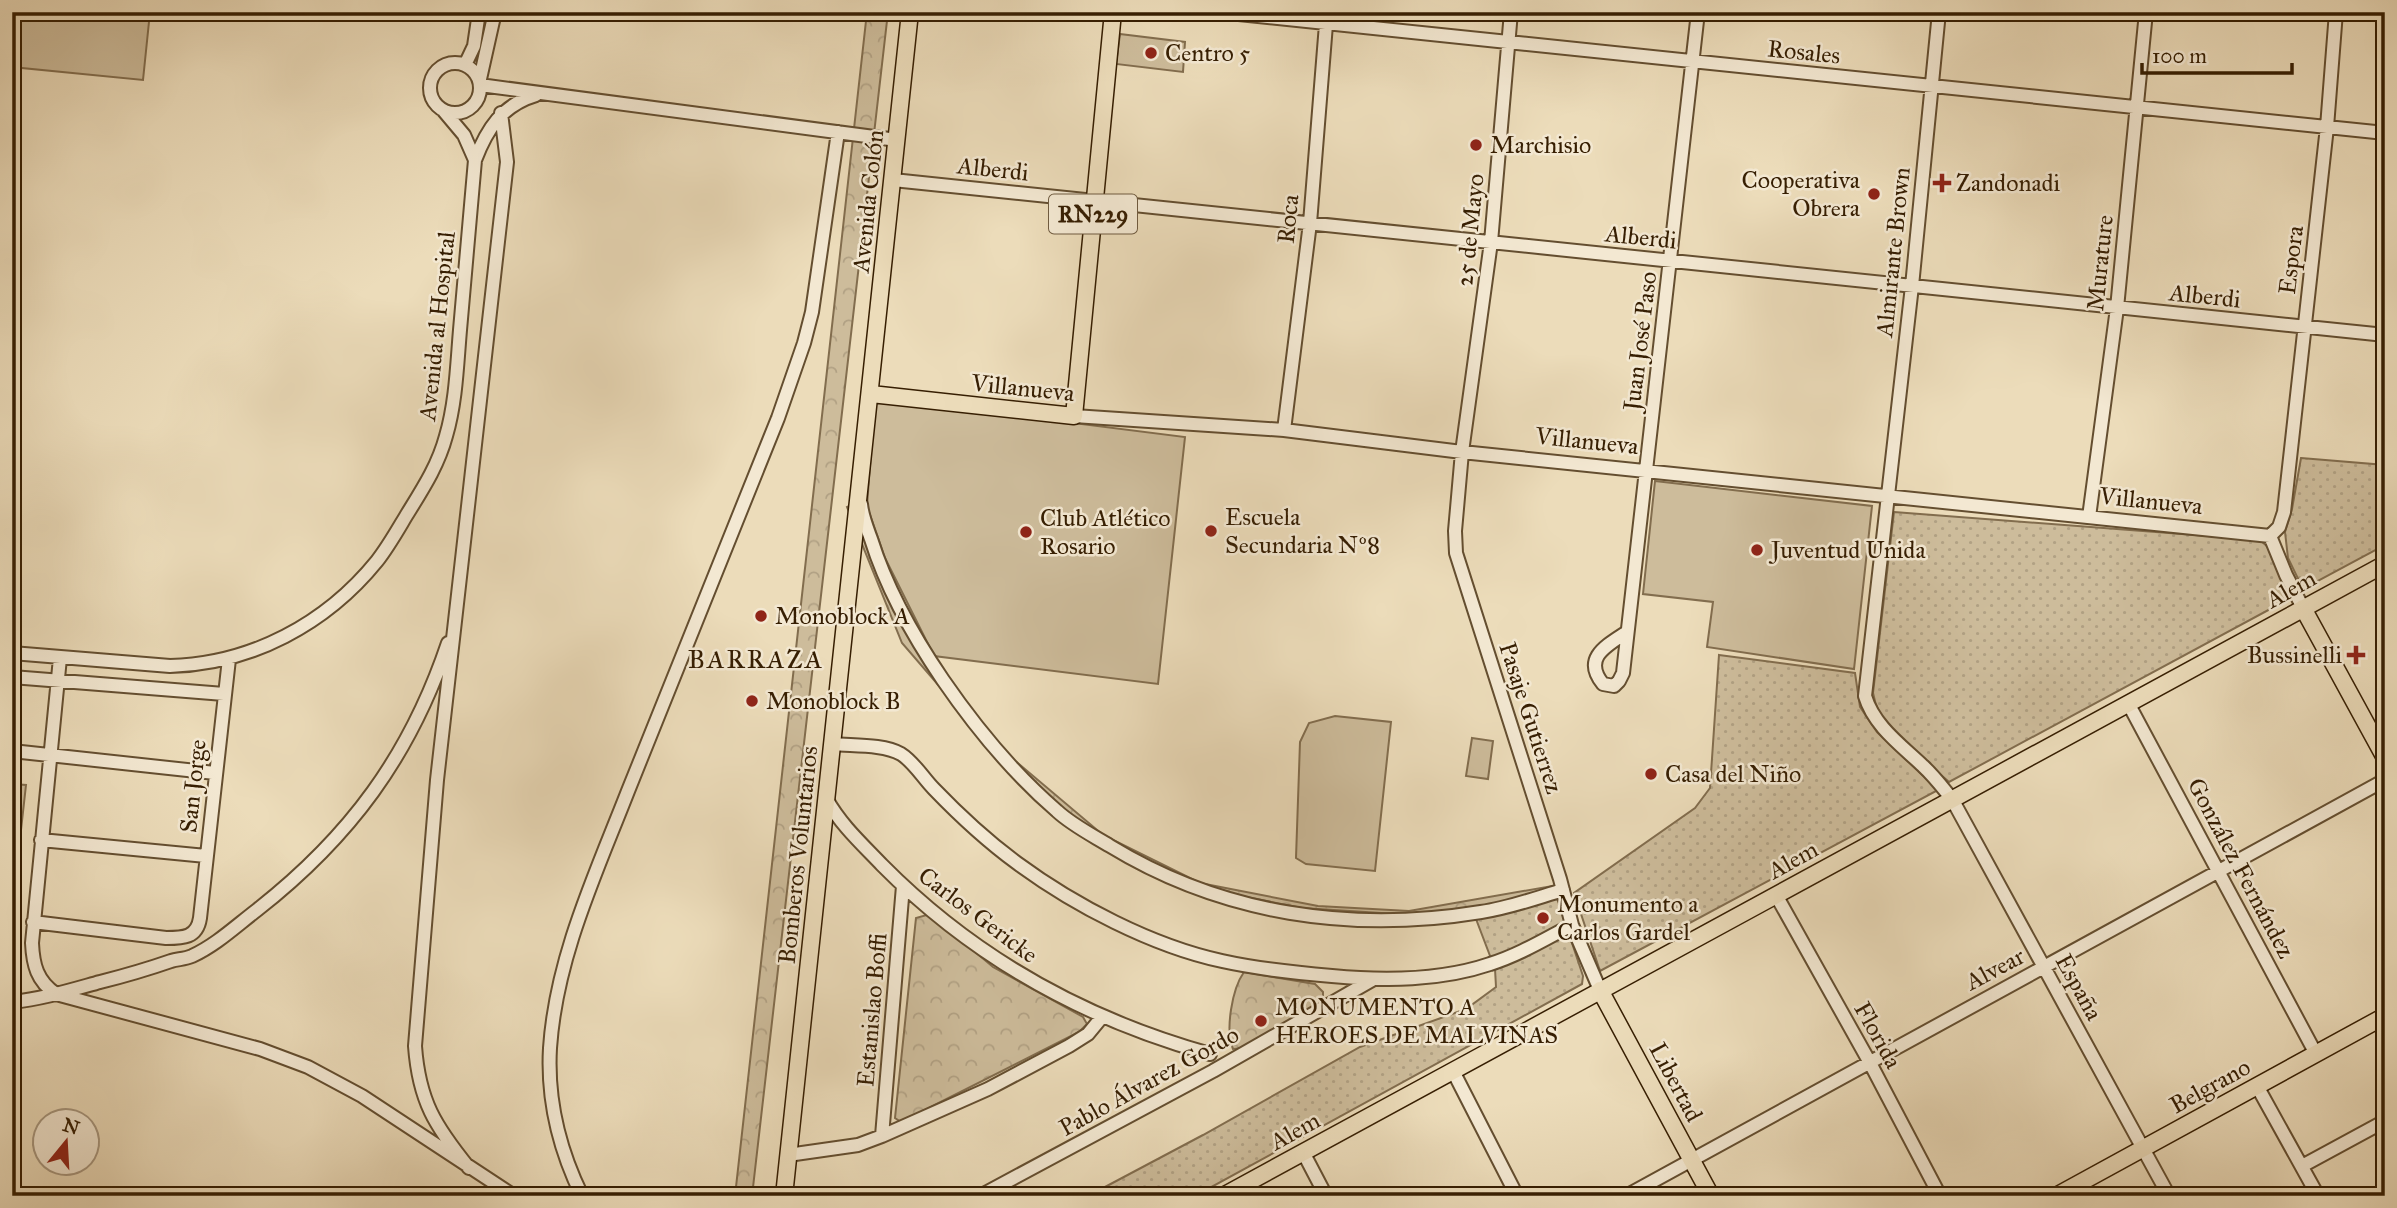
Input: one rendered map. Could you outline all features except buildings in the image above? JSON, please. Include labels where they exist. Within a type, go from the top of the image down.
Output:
[{"type":"main road","name":"Avenida Colón","points":[[871,394],[910,12]]},
{"type":"main road","name":"RN229","points":[[1074,416],[1113,12]]},
{"type":"main road","name":"Villanueva","points":[[871,394],[1074,416]]},
{"type":"main road","name":"Bomberos Voluntarios","points":[[784,1196],[871,394]]},
{"type":"main road","name":"Alem","points":[[1223,1196],[2385,564]]},
{"type":"main road","points":[[2303,608],[2385,758]]},
{"type":"main road","name":"Libertad","points":[[1600,990],[1712,1196]]},
{"type":"main road","name":"Belgrano","points":[[2056,1196],[2385,1016]]},
{"type":"street","points":[[465,65],[474,46],[479,12]]},
{"type":"street","points":[[443,110],[453,113],[467,110],[479,98],[495,12]]},
{"type":"street","name":"Rosales","points":[[1219,12],[1327,18],[1508,42],[2385,133]]},
{"type":"street","name":"25 de Mayo","points":[[1462,452],[1491,242],[1511,12]]},
{"type":"street","name":"Juan José Paso","points":[[1627,632],[1698,12]]},
{"type":"street","name":"Almirante Brown","points":[[1939,12],[1912,286],[1865,695],[1869,711],[1892,738],[1924,766],[1952,799]]},
{"type":"street","name":"Murature","points":[[2089,517],[2117,308],[2146,12]]},
{"type":"street","name":"Espora","points":[[2270,536],[2279,527],[2284,512],[2328,127],[2336,12]]},
{"type":"street","name":"Roca","points":[[1283,430],[1310,223],[1327,18]]},
{"type":"street","points":[[475,160],[464,135],[435,103],[430,93],[433,77],[444,66],[454,63],[465,65],[474,71],[480,82]]},
{"type":"street","points":[[480,82],[540,94],[897,140]]},
{"type":"street","points":[[475,160],[491,126],[501,113],[520,100],[540,94]]},
{"type":"street","points":[[469,1168],[431,1115],[422,1094],[415,1046],[437,780],[507,162],[501,113]]},
{"type":"street","points":[[582,1196],[564,1155],[552,1101],[551,1035],[564,967],[596,872],[778,418],[804,343],[818,282],[838,132]]},
{"type":"street","name":"Avenida al Hospital","points":[[12,653],[170,666],[229,659],[252,653],[288,636],[350,589],[378,560],[430,477],[447,433],[454,394],[475,160]]},
{"type":"street","name":"Alberdi","points":[[893,180],[2385,335]]},
{"type":"street","name":"Villanueva","points":[[1074,416],[1283,430],[1462,452],[2270,536]]},
{"type":"street","name":"Pasaje Gutierrez","points":[[1462,452],[1455,531],[1456,553],[1572,925],[1600,990]]},
{"type":"street","points":[[860,489],[861,507],[877,560],[888,585],[920,647],[962,707],[996,752],[1058,813],[1130,858],[1230,901],[1340,919],[1414,919],[1483,912],[1563,890]]},
{"type":"street","points":[[2270,536],[2303,608]]},
{"type":"street","points":[[12,1002],[56,995],[191,956],[219,940],[290,884],[355,817],[384,777],[425,704],[456,620]]},
{"type":"street","points":[[60,658],[32,943],[35,968],[45,987],[56,995],[260,1049],[309,1067],[362,1096],[514,1196]]},
{"type":"street","name":"San Jorge","points":[[33,922],[178,938],[194,932],[200,918],[229,659]]},
{"type":"street","points":[[12,677],[224,694]]},
{"type":"street","name":"González Fernández","points":[[2128,703],[2316,1054]]},
{"type":"street","points":[[833,744],[902,754],[974,828],[1017,864],[1088,908],[1128,928],[1222,961],[1305,974],[1372,979],[1429,976],[1489,965],[1514,956],[1572,925]]},
{"type":"street","points":[[12,751],[215,773]]},
{"type":"street","name":"Alvear","points":[[1626,1196],[2385,780]]},
{"type":"street","name":"España","points":[[1952,799],[2169,1196]]},
{"type":"street","name":"Carlos Gericke","points":[[827,800],[836,817],[903,886],[1000,963],[1102,1017],[1161,1041],[1210,1054]]},
{"type":"street","points":[[41,839],[206,856]]},
{"type":"street","name":"Estanislao Boffi","points":[[882,1136],[903,886]]},
{"type":"street","name":"Florida","points":[[1776,895],[1869,1061],[1940,1196]]},
{"type":"street","name":"Pablo Álvarez Gordo","points":[[980,1196],[1213,1071],[1372,979]]},
{"type":"street","points":[[788,1155],[846,1147],[882,1136],[958,1104],[1037,1064],[1088,1034],[1102,1017]]},
{"type":"street","points":[[1453,1071],[1517,1196]]},
{"type":"street","points":[[2257,1086],[2318,1196]]},
{"type":"street","points":[[2302,1166],[2385,1121]]},
{"type":"street","points":[[1303,1152],[1326,1196]]},
{"type":"green space","points":[[17,12],[150,12],[143,80],[12,67]]},
{"type":"green space","points":[[867,12],[888,12],[752,1196],[735,1196]]},
{"type":"green space","name":"Centro 5","points":[[1120,34],[1185,42],[1183,72],[1116,64]]},
{"type":"green space","name":"Club Atlético Rosario","points":[[875,398],[1185,437],[1158,684],[934,656],[885,558],[867,506]]},
{"type":"green space","points":[[2301,458],[2385,465],[2385,545],[2303,589],[2288,558],[2285,532]]},
{"type":"green space","name":"Juventud Unida","points":[[1655,481],[1872,506],[1854,669],[1707,647],[1713,602],[1643,594]]},
{"type":"green space","points":[[860,501],[911,620],[981,732],[1103,835],[1200,883],[1318,906],[1409,911],[1552,886],[1557,898],[1476,919],[1302,908],[1196,887],[1097,837],[996,752],[902,643],[847,507]]},
{"type":"green space","points":[[1894,512],[2260,540],[2269,548],[2289,594],[2287,600],[1949,782],[1893,732],[1877,707],[1873,693]]},
{"type":"green space","points":[[1719,655],[1855,673],[1860,707],[1877,732],[1938,790],[1600,971],[1574,893],[1695,808],[1710,788]]},
{"type":"green space","points":[[1335,716],[1391,722],[1375,871],[1306,864],[1296,858],[1300,742],[1309,723]]},
{"type":"green space","points":[[1472,738],[1493,741],[1488,779],[1466,776]]},
{"type":"green space","points":[[12,784],[26,785],[20,839],[12,838]]},
{"type":"green space","points":[[1557,898],[1583,976],[1582,984],[1195,1196],[1088,1196],[1360,1047],[1466,1009],[1496,987],[1495,969],[1476,919]]},
{"type":"green space","points":[[930,914],[993,967],[1083,1017],[1087,1024],[1079,1032],[901,1122],[895,1118],[916,918]]},
{"type":"green space","points":[[1244,972],[1315,984],[1323,992],[1323,1000],[1307,1014],[1243,1048],[1233,1049],[1231,1010]]},
{"type":"place","name":"Centro 5","points":[[1151,53]]},
{"type":"place","name":"Marchisio","points":[[1476,145]]},
{"type":"place","name":"Zandonadi","points":[[1942,183]]},
{"type":"place","name":"Cooperativa Obrera","points":[[1874,194]]},
{"type":"place","name":"Escuela Secundaria Nº8","points":[[1211,531]]},
{"type":"place","name":"Club Atlético Rosario","points":[[1026,532]]},
{"type":"place","name":"Juventud Unida","points":[[1757,550]]},
{"type":"place","name":"Monoblock A","points":[[761,616]]},
{"type":"place","name":"Bussinelli","points":[[2356,655]]},
{"type":"place","name":"Monoblock B","points":[[752,701]]},
{"type":"place","name":"Casa del Niño","points":[[1651,774]]},
{"type":"place","name":"Monumento a Carlos Gardel","points":[[1543,918]]},
{"type":"place","name":"MONUMENTO A HEROES DE MALVINAS","points":[[1261,1021]]},
{"type":"district","name":"BARRAZA","points":[[756,659]]}]
